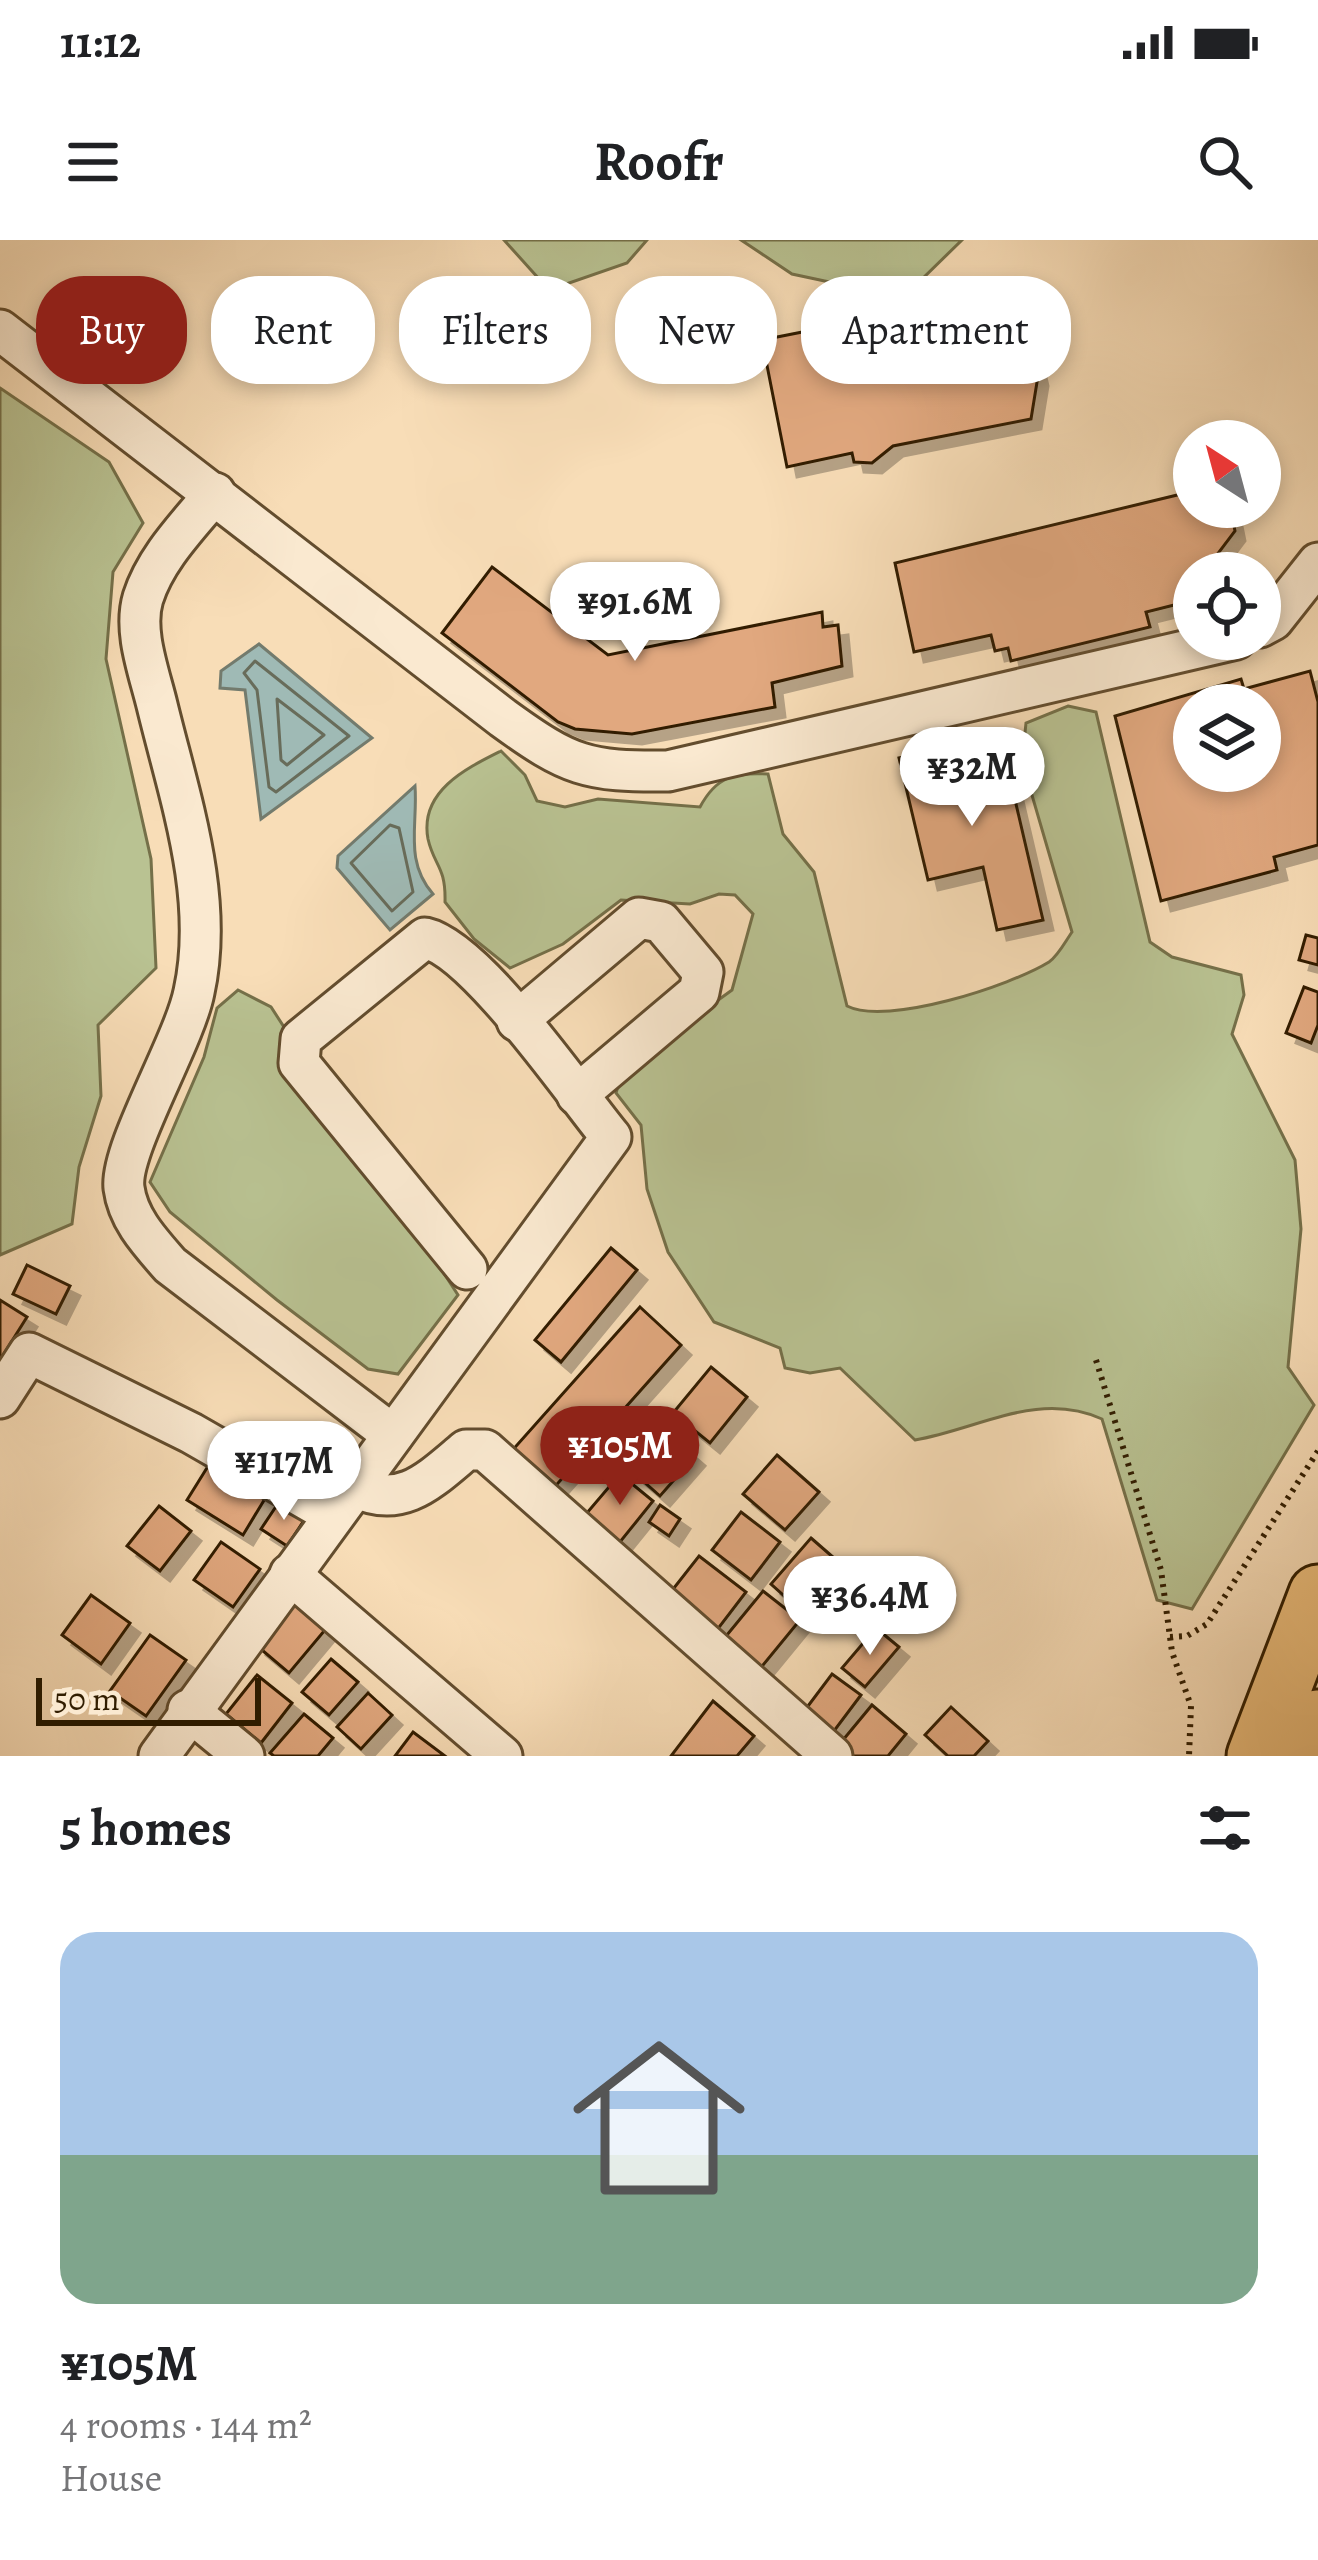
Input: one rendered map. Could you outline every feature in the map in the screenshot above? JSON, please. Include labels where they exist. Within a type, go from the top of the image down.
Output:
[{"type":"highway","points":[[1256,1756],[1318,1594]]},
{"type":"highway","points":[[1305,1756],[1318,1719]]},
{"type":"street","points":[[0,330],[558,758],[606,771],[668,771],[1173,654]]},
{"type":"street","points":[[215,493],[158,563],[142,601],[144,653],[194,857],[200,923],[195,989],[177,1050],[128,1160],[123,1185],[138,1225],[170,1264],[393,1435]]},
{"type":"street","points":[[1281,611],[1318,563]]},
{"type":"street","points":[[517,1021],[639,918],[661,922],[703,972],[700,992],[577,1095]]},
{"type":"street","points":[[159,1756],[611,1138],[475,969],[443,942],[425,938],[301,1039],[299,1063],[467,1269]]},
{"type":"street","points":[[0,1398],[29,1353],[344,1501],[416,1492],[466,1450],[485,1450],[832,1756]]},
{"type":"street","points":[[290,1574],[502,1756]]},
{"type":"street","points":[[188,1711],[244,1756]]},
{"type":"path","points":[[1096,1360],[1161,1570],[1170,1636],[1192,1706],[1189,1756]]},
{"type":"path","points":[[1170,1636],[1187,1636],[1207,1624],[1318,1451]]},
{"type":"green space","points":[[504,240],[647,240],[627,263],[589,276],[536,276]]},
{"type":"green space","points":[[741,240],[962,240],[925,276],[792,274]]},
{"type":"green space","points":[[0,388],[109,462],[143,523],[113,572],[106,659],[151,859],[156,968],[98,1025],[101,1096],[79,1167],[72,1224],[0,1255]]},
{"type":"green space","points":[[1068,706],[1096,712],[1150,942],[1172,957],[1241,975],[1244,995],[1232,1034],[1295,1160],[1301,1229],[1288,1367],[1314,1405],[1192,1609],[1157,1600],[1102,1419],[1055,1408],[1032,1410],[915,1440],[840,1368],[810,1373],[785,1368],[780,1348],[714,1322],[668,1252],[647,1189],[641,1125],[616,1093],[623,1069],[732,990],[753,914],[735,895],[719,894],[690,904],[621,900],[563,944],[510,968],[474,939],[445,902],[442,873],[428,839],[427,822],[438,795],[448,783],[501,751],[525,775],[537,801],[565,807],[598,799],[700,807],[727,778],[768,774],[783,834],[814,872],[847,1006],[866,1011],[918,1007],[1031,972],[1052,959],[1072,932],[1022,761],[1026,723]]},
{"type":"green space","points":[[238,990],[271,1007],[458,1295],[398,1374],[368,1369],[277,1300],[170,1212],[150,1182],[204,1057],[217,1008]]},
{"type":"water","points":[[259,644],[372,738],[261,819],[245,690],[220,688],[221,671]]},
{"type":"water","points":[[415,786],[415,856],[433,894],[390,930],[337,868],[338,856]]},
{"type":"building","points":[[801,332],[801,384],[1037,384],[1031,419],[893,446],[872,463],[854,462],[852,453],[787,467],[771,384],[777,384],[777,337]]},
{"type":"building","points":[[1173,496],[1173,528],[1235,531],[1219,552],[1173,552],[1173,605],[1146,612],[1150,627],[1011,661],[1008,648],[995,651],[991,635],[914,652],[895,563]]},
{"type":"building","points":[[492,567],[608,655],[822,612],[823,627],[838,625],[842,666],[772,683],[775,707],[632,734],[575,729],[558,722],[442,633]]},
{"type":"building","points":[[1310,671],[1318,702],[1318,845],[1274,857],[1277,870],[1161,901],[1115,716],[1173,699],[1173,792],[1281,792],[1281,684],[1262,684]]},
{"type":"building","points":[[959,745],[965,771],[1006,761],[1043,920],[997,930],[983,867],[928,880],[899,758]]},
{"type":"building","points":[[1306,935],[1318,938],[1318,965],[1299,960]]},
{"type":"building","points":[[1304,987],[1318,992],[1318,1025],[1311,1043],[1286,1033]]},
{"type":"building","points":[[611,1248],[637,1270],[561,1362],[535,1340]]},
{"type":"building","points":[[27,1265],[70,1286],[56,1314],[13,1294]]},
{"type":"building","points":[[0,1300],[27,1317],[0,1360]]},
{"type":"building","points":[[640,1307],[681,1345],[551,1491],[509,1454]]},
{"type":"building","points":[[711,1367],[747,1397],[710,1443],[673,1413]]},
{"type":"building","points":[[659,1425],[695,1456],[660,1496],[625,1465]]},
{"type":"building","points":[[777,1455],[819,1492],[785,1530],[743,1494]]},
{"type":"building","points":[[210,1463],[266,1497],[243,1535],[187,1500]]},
{"type":"building","points":[[620,1474],[653,1501],[620,1542],[586,1514]]},
{"type":"building","points":[[281,1499],[307,1516],[287,1546],[261,1529]]},
{"type":"building","points":[[660,1505],[680,1519],[669,1536],[649,1522]]},
{"type":"building","points":[[159,1506],[191,1531],[160,1571],[127,1546]]},
{"type":"building","points":[[741,1512],[780,1542],[751,1580],[712,1550]]},
{"type":"building","points":[[811,1538],[842,1565],[801,1611],[771,1584]]},
{"type":"building","points":[[221,1542],[260,1569],[233,1607],[194,1580]]},
{"type":"building","points":[[699,1556],[746,1592],[717,1630],[670,1593]]},
{"type":"building","points":[[763,1591],[800,1620],[759,1670],[722,1641]]},
{"type":"building","points":[[91,1595],[130,1623],[101,1664],[62,1635]]},
{"type":"building","points":[[292,1602],[325,1630],[289,1673],[256,1645]]},
{"type":"building","points":[[876,1628],[899,1647],[865,1687],[842,1668]]},
{"type":"building","points":[[150,1635],[186,1660],[146,1716],[110,1691]]},
{"type":"building","points":[[331,1659],[358,1682],[329,1715],[302,1692]]},
{"type":"building","points":[[832,1674],[861,1695],[831,1735],[802,1714]]},
{"type":"building","points":[[257,1675],[292,1703],[261,1743],[226,1714]]},
{"type":"building","points":[[368,1693],[392,1715],[361,1749],[337,1727]]},
{"type":"building","points":[[713,1701],[754,1736],[737,1756],[671,1756]]},
{"type":"building","points":[[872,1705],[906,1734],[888,1756],[850,1756],[838,1746]]},
{"type":"building","points":[[951,1707],[988,1741],[974,1756],[948,1756],[925,1735]]},
{"type":"building","points":[[304,1714],[333,1738],[318,1756],[270,1753]]},
{"type":"building","points":[[413,1732],[445,1756],[395,1756]]}]
